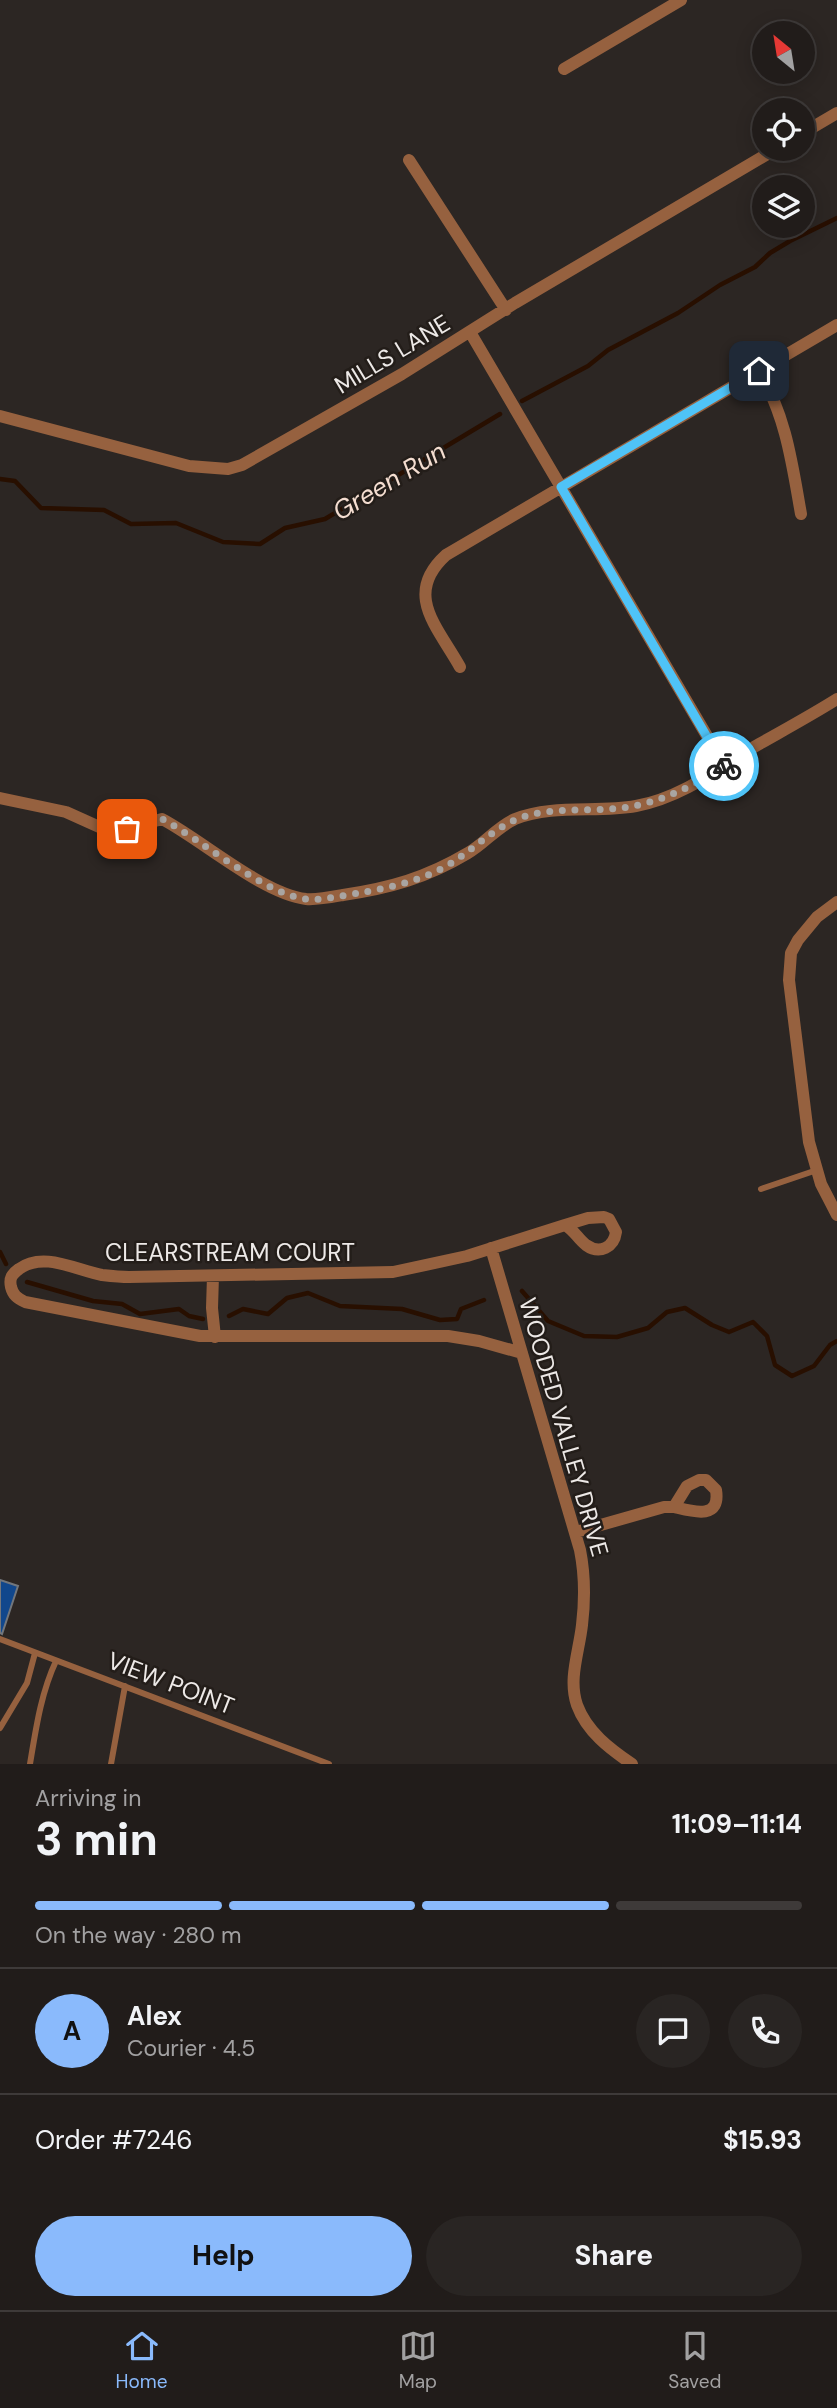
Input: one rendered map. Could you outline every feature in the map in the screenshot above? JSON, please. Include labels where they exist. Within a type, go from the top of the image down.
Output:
[{"type":"street","points":[[564,69],[681,0]]},
{"type":"street","points":[[815,126],[837,113]]},
{"type":"street","points":[[410,160],[506,310]]},
{"type":"street","name":"MILLS LANE","points":[[0,416],[189,466],[228,469],[252,461],[756,161]]},
{"type":"street","points":[[460,667],[426,603],[424,592],[429,572],[454,549],[837,325]]},
{"type":"street","points":[[470,332],[724,765]]},
{"type":"street","points":[[759,371],[788,436],[801,514]]},
{"type":"street","points":[[0,797],[66,812],[106,830],[127,829],[162,819],[244,871],[277,889],[306,899],[370,891],[407,883],[442,869],[471,852],[512,820],[543,812],[637,806],[671,796],[837,699]]},
{"type":"street","points":[[837,902],[807,927],[791,953],[789,967],[809,1142],[817,1171],[831,1207],[837,1215]]},
{"type":"street","name":"CLEARSTREAM COURT","points":[[522,1353],[448,1336],[215,1337],[25,1302],[13,1293],[9,1279],[12,1273],[26,1264],[37,1261],[114,1277],[393,1272],[424,1267],[565,1225]]},
{"type":"street","name":"WOODED VALLEY DRIVE","points":[[491,1248],[576,1532],[583,1565],[585,1595],[574,1673],[574,1695],[592,1730],[612,1750],[632,1764]]},
{"type":"street","points":[[213,1276],[215,1337]]},
{"type":"street","points":[[576,1532],[664,1507],[674,1507]]},
{"type":"lane","points":[[761,1189],[817,1171]]},
{"type":"lane","name":"VIEW POINT","points":[[0,1639],[329,1764]]},
{"type":"lane","points":[[0,1728],[27,1683],[35,1653]]},
{"type":"lane","points":[[30,1764],[37,1720],[48,1678],[56,1661]]},
{"type":"lane","points":[[111,1764],[125,1686]]},
{"type":"building","points":[[0,1580],[18,1586],[2,1634],[0,1633]]},
{"type":"waterway","name":"Green Run","points":[[522,401],[588,366],[608,350],[678,313],[720,285],[755,267],[770,253],[790,241],[837,218]]},
{"type":"waterway","name":"Green Run","points":[[0,479],[15,481],[41,508],[104,510],[131,524],[176,523],[223,542],[260,544],[285,528],[325,519],[500,414]]},
{"type":"waterway","points":[[0,1252],[6,1264]]},
{"type":"waterway","points":[[27,1282],[93,1301],[122,1304],[140,1314],[179,1309],[189,1316],[203,1319]]},
{"type":"waterway","points":[[522,1291],[548,1321],[584,1336],[617,1337],[648,1328],[667,1312],[685,1308],[729,1332],[753,1322],[767,1336],[775,1365],[792,1376],[814,1366],[830,1345],[837,1341]]},
{"type":"waterway","points":[[229,1316],[243,1309],[268,1314],[287,1298],[308,1293],[340,1306],[402,1309],[440,1320],[457,1319],[461,1309],[484,1300]]},
{"type":"way so far","points":[[127,829],[162,819],[277,889],[306,899],[331,897],[407,883],[442,869],[471,852],[512,820],[543,812],[637,806],[678,793],[724,766]]},
{"type":"route","points":[[724,766],[561,487],[759,371]]}]
